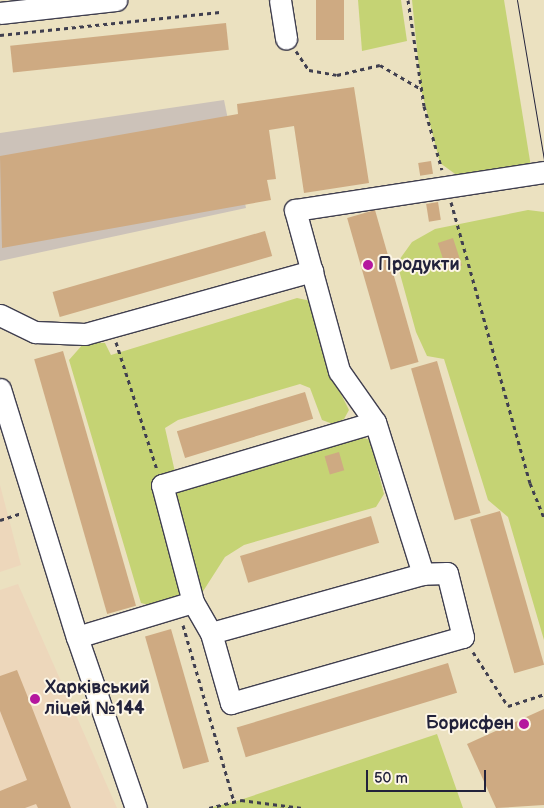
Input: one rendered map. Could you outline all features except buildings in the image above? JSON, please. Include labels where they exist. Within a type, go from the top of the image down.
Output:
[{"type":"lane","points":[[0,13],[116,0]]},
{"type":"lane","points":[[280,0],[286,39]]},
{"type":"lane","points":[[423,574],[375,422],[339,371],[295,210],[544,172]]},
{"type":"lane","points":[[0,315],[35,332],[84,334],[312,271]]},
{"type":"lane","points":[[0,389],[77,637],[136,808]]},
{"type":"lane","points":[[211,633],[423,574],[447,573],[463,636],[230,703],[211,633],[186,604],[162,484],[375,422]]},
{"type":"lane","points":[[77,637],[186,604]]},
{"type":"path","points":[[408,0],[422,89],[447,186],[530,483],[544,518]]},
{"type":"path","points":[[0,35],[220,12]]},
{"type":"path","points":[[286,39],[309,70],[337,75],[380,65],[422,89]]},
{"type":"path","points":[[111,327],[162,484]]},
{"type":"path","points":[[0,520],[20,513]]},
{"type":"path","points":[[186,604],[234,802]]},
{"type":"path","points":[[463,636],[508,706],[544,694]]},
{"type":"path","points":[[209,808],[234,802],[302,808]]},
{"type":"shaded area","points":[[224,100],[246,208],[0,261],[0,133]]},
{"type":"shaded area","points":[[0,485],[21,565],[0,572]]},
{"type":"shaded area","name":"Харківський ліцей №144","points":[[18,584],[117,808],[0,808],[0,590]]},
{"type":"green space","points":[[358,0],[401,0],[407,41],[362,51]]},
{"type":"green space","points":[[412,0],[504,0],[531,167],[458,176],[440,163],[421,89]]},
{"type":"green space","points":[[528,210],[544,212],[544,640],[508,517],[488,500],[444,359],[427,356],[416,332],[397,263],[412,242],[435,229]]},
{"type":"green space","points":[[297,298],[311,301],[333,378],[349,410],[344,419],[333,424],[322,420],[310,388],[300,384],[178,420],[165,428],[175,472],[358,436],[370,440],[384,494],[376,507],[244,545],[225,557],[200,596],[157,607],[141,603],[69,360],[84,343],[105,343],[111,355]]},
{"type":"green space","points":[[437,734],[463,808],[209,808],[234,802]]},
{"type":"tram line","points":[[517,0],[544,160]]},
{"type":"place","name":"Продукти","points":[[368,265]]},
{"type":"place","name":"Харківський ліцей №144","points":[[35,699]]},
{"type":"place","name":"Борисфен","points":[[524,724]]}]
